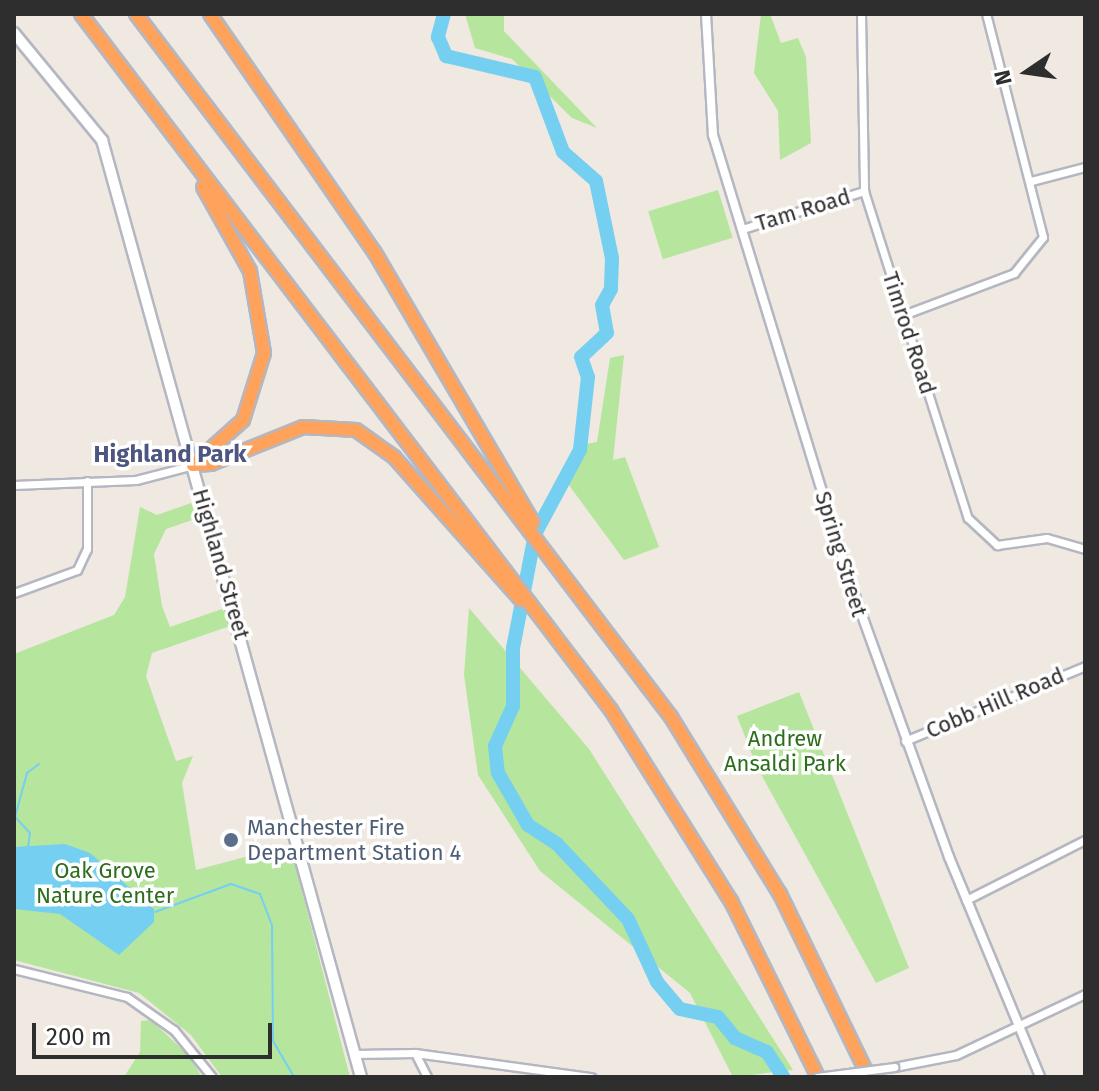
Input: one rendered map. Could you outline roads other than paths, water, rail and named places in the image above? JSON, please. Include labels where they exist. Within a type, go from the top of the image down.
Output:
[{"type":"highway","points":[[81,14],[493,561]]},
{"type":"highway","points":[[136,14],[508,493],[732,811],[869,1077]]},
{"type":"highway","points":[[210,14],[375,253],[508,493]]},
{"type":"highway","points":[[178,142],[246,261],[264,338],[247,415],[193,465]]},
{"type":"highway","points":[[193,465],[309,426],[356,430],[394,457],[534,608],[701,849],[818,1077]]},
{"type":"main road","name":"Highland Street","points":[[14,33],[102,140],[361,1077]]},
{"type":"street","name":"Spring Street","points":[[706,14],[709,114],[742,229],[905,741],[966,900],[1022,1026],[1040,1077]]},
{"type":"street","name":"Timrod Road","points":[[861,14],[864,191],[979,535],[997,545],[1047,538],[1085,549]]},
{"type":"street","points":[[903,315],[1028,264],[1043,237],[986,14]]},
{"type":"street","points":[[1031,181],[1085,167]]},
{"type":"street","name":"Tam Road","points":[[742,229],[864,191]]},
{"type":"street","points":[[14,485],[141,480],[193,465]]},
{"type":"street","points":[[14,593],[77,570],[87,549],[87,481]]},
{"type":"street","name":"Cobb Hill Road","points":[[905,741],[1085,666]]},
{"type":"street","points":[[966,900],[1085,840]]},
{"type":"street","points":[[14,969],[127,997],[174,1030],[212,1077]]},
{"type":"street","points":[[818,1077],[956,1055],[1085,994]]},
{"type":"street","points":[[355,1054],[415,1053],[591,1077]]},
{"type":"street","points":[[415,1053],[427,1077]]},
{"type":"water","points":[[65,844],[90,853],[154,909],[154,922],[119,955],[60,914],[14,909],[14,847]]},
{"type":"waterway","points":[[444,14],[438,37],[446,56],[535,77],[563,152],[596,181],[612,258],[611,289],[602,305],[607,333],[581,357],[588,377],[580,450],[535,534],[513,648],[513,706],[495,746],[498,773],[528,825],[557,844],[628,919],[657,982],[680,1009],[718,1017],[735,1038],[767,1052],[783,1077]]},
{"type":"waterway","points":[[28,847],[30,833],[15,817],[27,773],[39,764]]},
{"type":"waterway","points":[[155,912],[231,884],[260,894],[272,926],[273,1041],[294,1077]]},
{"type":"place","name":"Manchester Fire Department Station 4","points":[[231,840]]},
{"type":"district","name":"Highland Park","points":[[170,455]]},
{"type":"park label","name":"Andrew Ansaldi Park","points":[[785,750]]},
{"type":"park label","name":"Oak Grove Nature Center","points":[[105,882]]}]
